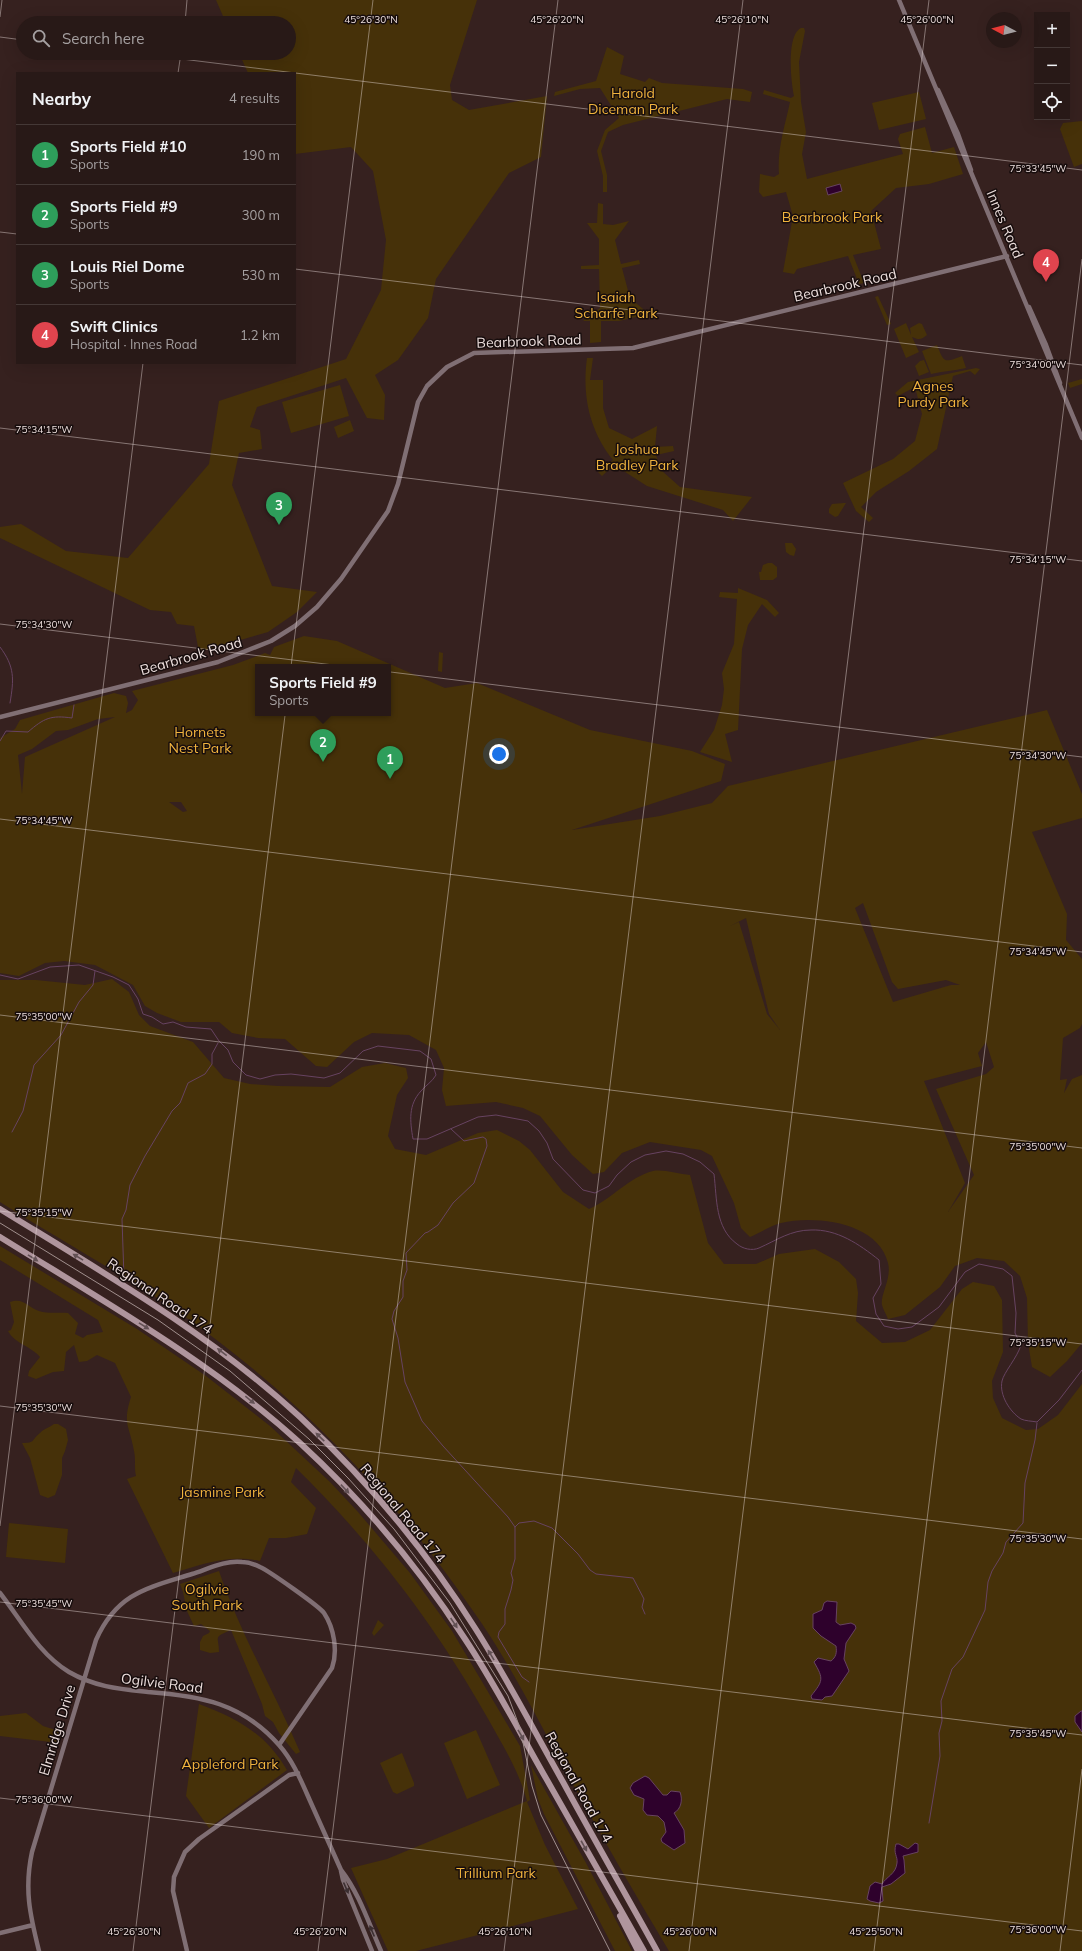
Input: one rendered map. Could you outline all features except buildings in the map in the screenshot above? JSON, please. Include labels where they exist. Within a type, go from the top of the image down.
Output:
[{"type":"highway","name":"Regional Road 174","points":[[0,1209],[131,1289],[198,1334],[275,1395],[341,1459],[418,1548],[475,1628],[511,1689],[657,1951]]},
{"type":"highway","name":"Regional Road 174","points":[[0,1237],[156,1333],[227,1382],[301,1444],[360,1504],[408,1559],[465,1639],[644,1951]]},
{"type":"highway","points":[[612,1871],[661,1951]]},
{"type":"highway","points":[[602,1878],[638,1951]]},
{"type":"street","name":"Innes Road","points":[[899,0],[958,145],[973,175],[1082,438]]},
{"type":"street","name":"Bearbrook Road","points":[[0,717],[218,662],[271,641],[295,626],[317,607],[341,579],[388,511],[398,484],[414,410],[427,386],[447,366],[470,354],[489,352],[597,351],[633,348],[1007,256]]},
{"type":"street","name":"Elmridge Drive","points":[[39,1951],[28,1898],[29,1864],[84,1679],[100,1632],[115,1609],[130,1597],[143,1590],[222,1564],[240,1561],[255,1564],[323,1611],[336,1651],[332,1668],[279,1745]]},
{"type":"street","name":"Ogilvie Road","points":[[0,1593],[46,1654],[62,1667],[84,1679],[99,1686],[114,1689],[176,1694],[211,1700],[242,1714],[265,1731],[279,1745],[298,1773],[341,1870],[348,1878],[381,1951]]},
{"type":"street","points":[[187,1951],[173,1891],[174,1877],[185,1852],[199,1838],[289,1775],[298,1773]]},
{"type":"street","name":"Ogilvie Road","points":[[341,1870],[342,1880],[372,1951]]},
{"type":"street","points":[[357,1913],[363,1910]]},
{"type":"street","points":[[0,1933],[33,1925]]},
{"type":"green space","points":[[216,0],[477,0],[450,85],[452,100],[469,110],[547,96],[541,157],[509,173],[436,279],[428,318],[398,360],[375,375],[385,395],[384,420],[367,418],[346,378],[257,407],[250,427],[260,430],[262,449],[239,453],[232,485],[272,586],[317,592],[297,612],[268,632],[199,652],[194,626],[177,624],[171,612],[150,610],[0,538],[0,527],[21,524],[66,551],[128,558],[209,464],[219,401],[346,359],[381,290],[386,240],[373,171],[351,147],[296,154],[296,72],[248,72],[242,60],[296,60],[296,16],[223,16]]},
{"type":"green space","name":"Bearbrook Park","points":[[801,28],[804,28],[805,31],[799,62],[801,102],[806,132],[802,154],[807,179],[903,154],[898,139],[900,134],[925,127],[932,153],[954,147],[963,174],[929,184],[896,188],[871,211],[881,249],[853,255],[864,283],[859,284],[848,256],[797,269],[794,274],[783,272],[793,216],[786,192],[763,197],[759,192],[760,174],[774,177],[779,174],[780,147],[790,102],[763,94],[764,90],[791,98],[794,96],[791,71],[791,49],[796,32]]},
{"type":"green space","name":"Harold Diceman Park","points":[[607,47],[624,56],[620,74],[645,82],[649,78],[662,83],[743,89],[752,92],[750,102],[727,99],[623,125],[608,132],[601,151],[607,175],[607,192],[603,192],[603,176],[597,151],[605,130],[619,118],[600,88],[580,89],[554,96],[555,92],[596,81]]},
{"type":"green space","points":[[919,92],[926,119],[879,130],[872,103]]},
{"type":"green space","points":[[1082,121],[1082,164],[1074,167],[1060,129],[1063,123]]},
{"type":"green space","name":"Isaiah Scharfe Park","points":[[598,203],[603,204],[603,224],[613,225],[629,221],[615,240],[621,264],[639,260],[640,264],[622,268],[630,298],[649,314],[619,321],[601,321],[601,342],[590,343],[590,321],[583,321],[600,308],[599,269],[581,269],[581,266],[599,265],[599,239],[587,223],[597,223]]},
{"type":"green space","points":[[878,296],[891,324],[887,325],[875,297]]},
{"type":"green space","points":[[906,323],[911,335],[910,328],[919,323],[922,324],[927,335],[920,339],[912,337],[919,352],[906,358],[894,329]]},
{"type":"green space","points":[[937,345],[945,360],[951,360],[962,356],[966,368],[931,374],[922,351]]},
{"type":"green space","name":"Joshua Bradley Park","points":[[587,358],[593,358],[590,380],[603,380],[603,408],[609,428],[632,439],[657,426],[655,447],[673,446],[674,451],[656,455],[661,470],[680,487],[752,497],[733,521],[723,510],[647,486],[622,470],[616,463],[602,476],[598,472],[613,460],[598,437],[589,412],[586,385]]},
{"type":"green space","points":[[924,360],[929,372],[919,376],[915,366],[920,361]]},
{"type":"green space","name":"Agnes Purdy Park","points":[[976,368],[980,369],[975,375],[970,371],[953,376],[937,449],[909,471],[876,492],[861,507],[873,518],[869,522],[856,511],[843,483],[893,459],[915,441],[922,414],[915,387],[898,396],[895,393],[908,382]]},
{"type":"green space","points":[[1082,379],[1082,384],[1070,388],[1068,383]]},
{"type":"green space","points":[[340,385],[349,416],[291,433],[282,402]]},
{"type":"green space","points":[[350,420],[354,431],[338,438],[334,427]]},
{"type":"green space","points":[[846,503],[838,516],[835,517],[829,513],[829,509],[832,504]]},
{"type":"green space","points":[[785,543],[792,543],[796,549],[794,556],[786,552]]},
{"type":"green space","points":[[772,563],[777,567],[777,577],[773,580],[760,580],[759,572],[761,572],[763,565]]},
{"type":"green space","points":[[738,588],[767,600],[779,613],[775,617],[762,604],[748,625],[742,649],[738,730],[725,734],[732,762],[700,752],[714,730],[722,705],[724,689],[722,673],[734,644],[737,599],[719,597],[720,592],[738,593]]},
{"type":"green space","name":"Hornets Nest Park","points":[[304,636],[337,641],[390,664],[255,664],[255,716],[391,716],[391,664],[445,688],[477,683],[590,730],[692,751],[725,764],[721,781],[572,830],[660,816],[712,803],[728,786],[1047,710],[1082,794],[1082,818],[1032,832],[1067,914],[1066,940],[1082,959],[1082,1024],[1080,1028],[1063,1038],[1060,1080],[1067,1079],[1064,1093],[1072,1079],[1082,1075],[1082,1343],[1067,1361],[1050,1377],[1032,1367],[1028,1343],[1027,1298],[1020,1276],[1004,1261],[977,1258],[955,1266],[940,1287],[905,1315],[888,1319],[882,1307],[882,1301],[889,1269],[888,1263],[882,1249],[872,1238],[859,1230],[827,1221],[795,1221],[777,1224],[750,1237],[741,1228],[734,1203],[712,1156],[701,1150],[650,1142],[622,1153],[604,1172],[593,1174],[572,1155],[540,1116],[523,1108],[496,1102],[446,1106],[442,1090],[444,1068],[436,1050],[409,1035],[372,1033],[354,1042],[327,1067],[316,1066],[285,1039],[258,1038],[232,1033],[219,1022],[181,1022],[157,1013],[145,1006],[133,985],[95,965],[64,961],[45,963],[19,976],[0,973],[0,738],[15,729],[20,720],[114,693],[126,696],[128,703],[126,713],[132,710],[138,700],[132,691],[233,665],[265,653],[270,655],[274,647]],"holes":[[[115,717],[25,757],[22,794],[18,755],[32,749],[56,731],[68,730],[98,719]],[[169,802],[181,802],[187,811],[183,812]],[[863,903],[892,982],[898,989],[946,980],[960,985],[951,985],[893,1002],[855,908]],[[746,918],[769,1014],[780,1030],[767,1014],[739,922],[730,926]],[[986,1042],[994,1067],[986,1074],[936,1089],[974,1175],[948,1212],[965,1183],[924,1081],[982,1066],[978,1053]]]},
{"type":"green space","points":[[439,652],[443,653],[442,672],[438,671]]},
{"type":"green space","points":[[112,979],[129,992],[139,1015],[150,1026],[193,1042],[224,1078],[250,1084],[330,1087],[362,1067],[385,1063],[406,1068],[408,1078],[397,1095],[388,1136],[395,1149],[426,1155],[478,1133],[497,1130],[519,1141],[530,1150],[563,1192],[589,1209],[644,1174],[653,1171],[666,1171],[690,1175],[708,1243],[724,1264],[756,1264],[779,1254],[815,1249],[839,1262],[856,1279],[858,1293],[856,1321],[882,1343],[905,1342],[930,1330],[962,1289],[973,1282],[994,1286],[1002,1300],[1003,1352],[992,1381],[993,1398],[1002,1418],[1026,1430],[1038,1429],[1058,1415],[1082,1384],[1082,1951],[669,1951],[564,1768],[497,1646],[441,1566],[375,1487],[340,1449],[303,1413],[265,1379],[225,1347],[162,1301],[0,1202],[0,980],[36,980],[85,985]]},
{"type":"green space","points":[[0,1246],[137,1329],[206,1376],[270,1426],[330,1482],[358,1512],[410,1573],[452,1631],[520,1746],[530,1800],[527,1802],[545,1845],[578,1909],[416,1951],[388,1951],[351,1868],[387,1859],[527,1801],[515,1768],[487,1717],[467,1682],[424,1617],[376,1555],[351,1526],[296,1468],[291,1482],[316,1508],[307,1534],[286,1538],[269,1538],[260,1561],[249,1559],[227,1559],[206,1563],[173,1573],[127,1479],[136,1476],[135,1454],[127,1420],[128,1406],[131,1397],[115,1363],[97,1355],[87,1361],[79,1362],[74,1345],[66,1352],[64,1371],[53,1372],[36,1379],[28,1376],[29,1371],[40,1357],[15,1339],[8,1331],[11,1330],[14,1322],[10,1302],[15,1301],[25,1303],[42,1312],[68,1313],[78,1323],[75,1334],[83,1338],[87,1335],[103,1332],[98,1320],[0,1260]]},
{"type":"green space","points":[[54,1424],[58,1424],[66,1429],[68,1440],[62,1458],[62,1475],[55,1495],[48,1498],[40,1495],[30,1458],[22,1443],[31,1442],[41,1432]]},
{"type":"green space","points":[[9,1523],[68,1529],[65,1563],[6,1557]]},
{"type":"green space","name":"Ogilvie South Park","points":[[219,1571],[237,1617],[300,1752],[296,1754],[279,1733],[273,1722],[265,1716],[262,1704],[231,1630],[219,1636],[219,1652],[210,1653],[200,1650],[200,1642],[203,1636],[210,1631],[201,1624],[194,1626],[187,1611],[180,1584]]},
{"type":"green space","points":[[378,1620],[384,1625],[374,1636],[372,1633]]},
{"type":"green space","name":"Appleford Park","points":[[199,1704],[226,1715],[260,1737],[279,1757],[287,1770],[209,1828],[186,1796]]},
{"type":"green space","points":[[26,1713],[43,1726],[62,1732],[59,1743],[0,1736],[0,1716]]},
{"type":"green space","points":[[476,1730],[500,1785],[467,1799],[444,1743]]},
{"type":"green space","points":[[402,1753],[414,1786],[397,1794],[393,1792],[380,1763]]},
{"type":"green space","points":[[531,1765],[586,1863],[632,1951],[615,1951],[544,1814],[538,1799]]},
{"type":"shaded area","points":[[840,184],[842,191],[828,195],[826,188]]},
{"type":"shaded area","points":[[827,1601],[837,1602],[836,1622],[840,1625],[851,1623],[855,1625],[856,1628],[846,1643],[844,1659],[849,1671],[832,1696],[825,1697],[822,1700],[812,1699],[811,1696],[821,1680],[821,1676],[814,1662],[818,1658],[831,1661],[836,1653],[836,1646],[821,1636],[813,1628],[813,1614],[822,1610],[824,1603]]},
{"type":"shaded area","points":[[1081,1711],[1082,1732],[1075,1722],[1075,1716]]},
{"type":"shaded area","points":[[645,1776],[649,1778],[663,1795],[667,1795],[671,1791],[680,1792],[681,1804],[674,1813],[684,1830],[685,1843],[674,1850],[662,1842],[661,1839],[666,1832],[664,1822],[658,1816],[647,1815],[643,1810],[644,1799],[634,1795],[630,1788],[633,1783]]},
{"type":"shaded area","points":[[915,1843],[918,1844],[918,1852],[903,1856],[905,1873],[891,1884],[882,1887],[883,1901],[879,1903],[867,1899],[870,1886],[875,1882],[882,1884],[895,1870],[897,1861],[895,1850],[896,1844],[908,1849]]},
{"type":"waterway","points":[[0,647],[11,667],[13,680],[10,703]]},
{"type":"waterway","points":[[0,741],[6,731],[28,732],[39,723],[53,717],[72,718],[74,705]]},
{"type":"waterway","points":[[0,975],[18,979],[50,967],[79,965],[113,977],[129,985],[138,999],[143,1014],[152,1017],[163,1024],[173,1022],[186,1027],[211,1029],[219,1041],[228,1050],[233,1062],[246,1075],[260,1079],[275,1075],[291,1074],[324,1078],[340,1073],[363,1051],[378,1046],[420,1051],[431,1059],[436,1075],[433,1080],[421,1091],[414,1102],[411,1114],[413,1139],[427,1139],[478,1117],[496,1115],[528,1121],[539,1131],[547,1143],[553,1159],[583,1190],[595,1193],[609,1186],[617,1175],[631,1162],[645,1155],[666,1151],[683,1154],[700,1162],[714,1174],[718,1212],[721,1221],[730,1237],[742,1247],[756,1249],[784,1236],[797,1232],[804,1230],[821,1230],[839,1235],[856,1243],[879,1260],[881,1284],[873,1298],[876,1314],[884,1326],[898,1329],[912,1327],[939,1307],[965,1272],[979,1264],[1003,1269],[1012,1276],[1016,1313],[1015,1333],[1021,1345],[1017,1355],[1003,1377],[1002,1392],[1009,1408],[1021,1419],[1037,1422],[1059,1400],[1082,1370]]},
{"type":"waterway","points":[[12,1132],[23,1111],[34,1065],[61,1035],[79,1002],[93,985],[95,971]]},
{"type":"waterway","points":[[124,1278],[122,1219],[126,1210],[130,1185],[145,1156],[172,1111],[180,1103],[188,1083],[205,1074],[212,1064],[212,1054],[218,1043]]},
{"type":"waterway","points":[[451,1129],[464,1141],[483,1137],[486,1139],[487,1146],[474,1183],[453,1203],[438,1225],[425,1233],[406,1253],[407,1270],[403,1281],[403,1297],[394,1311],[392,1319],[398,1338],[405,1382],[422,1421],[508,1517],[515,1527],[515,1559],[511,1573],[513,1580],[505,1609],[505,1624],[499,1632],[498,1637],[522,1677],[529,1682]]},
{"type":"waterway","points":[[929,1823],[940,1756],[939,1733],[942,1721],[941,1701],[952,1669],[963,1657],[985,1610],[988,1582],[992,1571],[1003,1553],[1006,1542],[1023,1523],[1025,1483],[1035,1440],[1037,1423]]},
{"type":"waterway","points":[[515,1527],[519,1523],[534,1521],[552,1528],[578,1554],[590,1570],[596,1574],[633,1578],[644,1599],[642,1607],[645,1614]]},
{"type":"tram line","points":[[0,1223],[158,1320],[230,1371],[309,1439],[348,1478],[394,1529],[450,1603],[508,1696],[520,1728],[532,1786],[541,1815],[610,1951]]},
{"type":"place","name":"Swift Clinics","points":[[1046,282]]},
{"type":"place","name":"Louis Riel Dome","points":[[279,525]]},
{"type":"place","name":"Sports Field #9","points":[[323,762]]},
{"type":"place","name":"Sports Field #10","points":[[390,779]]},
{"type":"park label","name":"Jasmine Park","points":[[222,1492]]},
{"type":"park label","name":"Trillium Park","points":[[496,1873]]}]
